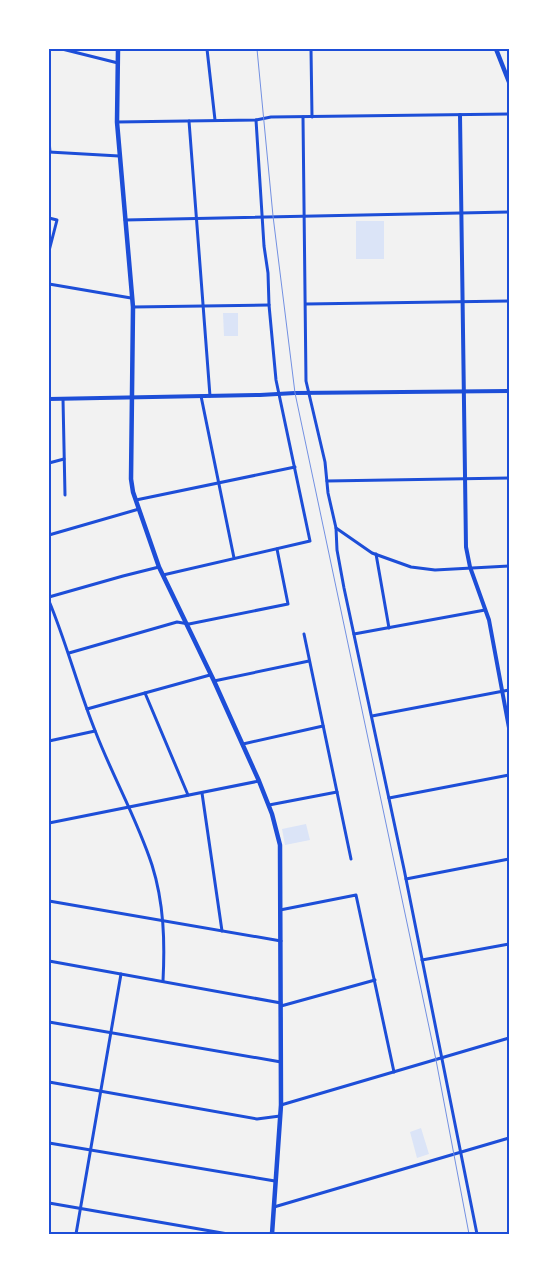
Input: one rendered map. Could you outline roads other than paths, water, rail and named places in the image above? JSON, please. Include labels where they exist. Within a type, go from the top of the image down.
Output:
[{"type":"main road","points":[[118,49],[117,122],[133,307],[131,479],[136,500],[159,567],[243,744],[269,806],[280,845],[281,1105],[272,1234]]},
{"type":"main road","points":[[496,49],[508,75],[509,82]]},
{"type":"street","points":[[62,49],[118,63]]},
{"type":"street","points":[[207,49],[215,120]]},
{"type":"street","points":[[311,49],[312,117]]},
{"type":"street","points":[[460,114],[466,547],[470,567],[489,620],[509,728]]},
{"type":"street","points":[[117,122],[256,120],[271,117],[509,114]]},
{"type":"street","points":[[302,117],[306,382],[336,528],[337,550],[443,1058],[477,1234]]},
{"type":"street","points":[[163,575],[310,541],[276,380],[268,273],[264,246],[256,120]]},
{"type":"street","points":[[189,121],[210,396]]},
{"type":"street","points":[[49,141],[49,152],[119,156]]},
{"type":"street","points":[[125,220],[509,212]]},
{"type":"street","points":[[49,218],[57,220],[49,251]]},
{"type":"street","points":[[49,284],[131,298]]},
{"type":"street","points":[[306,304],[509,301]]},
{"type":"street","points":[[133,307],[269,305]]},
{"type":"street","points":[[49,399],[509,391]]},
{"type":"street","points":[[201,396],[234,558]]},
{"type":"street","points":[[63,398],[65,495]]},
{"type":"street","points":[[49,463],[64,459]]},
{"type":"street","points":[[136,500],[294,467]]},
{"type":"street","points":[[327,481],[509,478]]},
{"type":"street","points":[[49,535],[139,509]]},
{"type":"street","points":[[336,528],[376,554],[421,569],[509,566]]},
{"type":"street","points":[[69,653],[176,622],[190,624],[288,604],[277,549]]},
{"type":"street","points":[[376,554],[389,628]]},
{"type":"street","points":[[159,567],[49,599],[95,731],[153,867],[163,921],[165,949],[163,981]]},
{"type":"street","points":[[354,634],[485,610]]},
{"type":"street","points":[[304,634],[351,859]]},
{"type":"street","points":[[214,682],[309,661]]},
{"type":"street","points":[[87,708],[210,675]]},
{"type":"street","points":[[372,716],[509,690]]},
{"type":"street","points":[[145,693],[188,796]]},
{"type":"street","points":[[243,744],[323,726]]},
{"type":"street","points":[[49,741],[95,731]]},
{"type":"street","points":[[389,798],[509,775]]},
{"type":"street","points":[[49,824],[259,782]]},
{"type":"street","points":[[269,806],[337,792]]},
{"type":"street","points":[[202,793],[222,931]]},
{"type":"street","points":[[406,879],[509,859]]},
{"type":"street","points":[[280,910],[356,895],[394,1072]]},
{"type":"street","points":[[49,901],[281,941]]},
{"type":"street","points":[[422,960],[509,944]]},
{"type":"street","points":[[49,961],[281,1004],[375,980]]},
{"type":"street","points":[[76,1234],[121,974]]},
{"type":"street","points":[[49,1022],[281,1062]]},
{"type":"street","points":[[281,1105],[509,1038]]},
{"type":"street","points":[[49,1082],[257,1118],[280,1116]]},
{"type":"street","points":[[274,1207],[509,1138]]},
{"type":"street","points":[[49,1142],[275,1181]]},
{"type":"street","points":[[49,1203],[228,1234]]},
{"type":"railway","points":[[257,49],[273,216],[295,393],[436,1060],[469,1234]]}]
